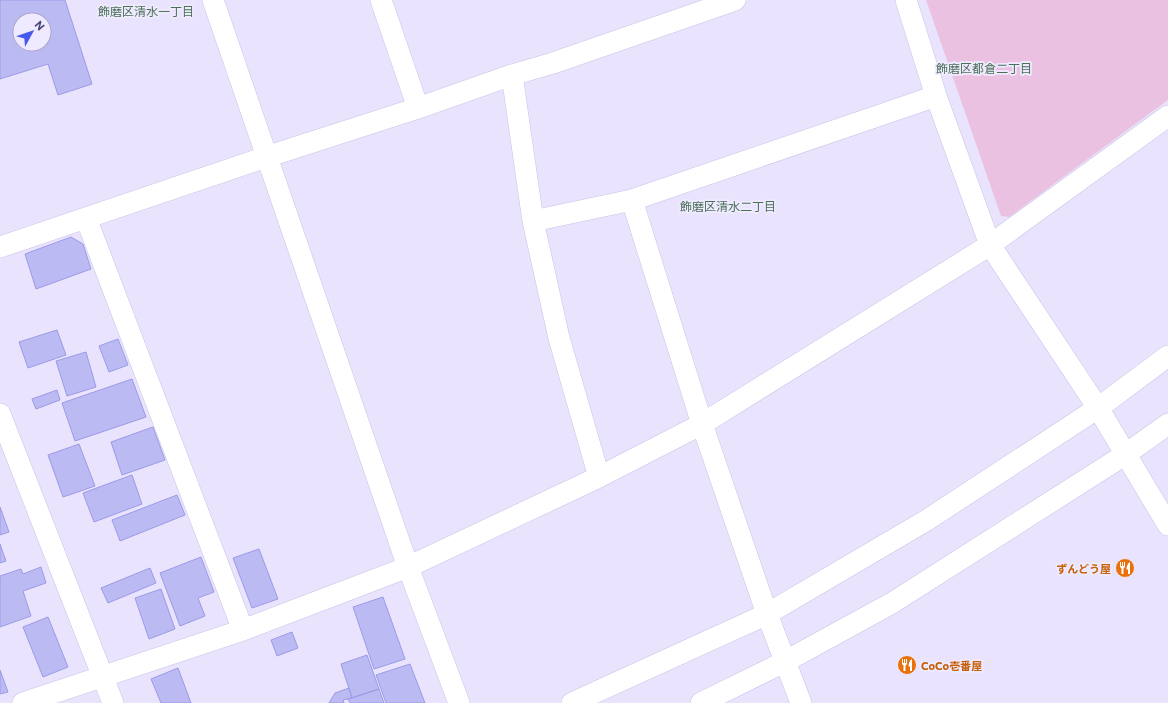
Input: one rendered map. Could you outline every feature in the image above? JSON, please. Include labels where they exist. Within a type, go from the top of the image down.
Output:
[{"type":"street","points":[[213,0],[408,567],[459,703]]},
{"type":"street","points":[[381,0],[418,108]]},
{"type":"street","points":[[0,247],[266,157],[418,108],[512,75],[553,63],[735,0]]},
{"type":"street","points":[[906,0],[936,96],[990,245],[1098,408],[1168,525]]},
{"type":"street","points":[[512,75],[533,221],[559,338],[600,477]]},
{"type":"street","points":[[533,221],[632,200],[936,96]]},
{"type":"street","points":[[23,703],[243,630],[408,567],[600,477],[702,424],[990,245],[1168,116]]},
{"type":"street","points":[[632,200],[702,424],[767,614],[801,703]]},
{"type":"street","points":[[86,218],[243,630]]},
{"type":"street","points":[[572,703],[767,614],[927,520],[1098,408],[1168,356]]},
{"type":"street","points":[[0,414],[113,703]]},
{"type":"street","points":[[700,703],[786,661],[892,603],[1126,454],[1168,424]]},
{"type":"shaded area","points":[[926,0],[1168,0],[1168,100],[1009,217],[1001,216]]},
{"type":"building","points":[[0,0],[65,0],[92,84],[58,95],[48,64],[0,79]]},
{"type":"building","points":[[71,237],[83,244],[91,269],[36,289],[25,254]]},
{"type":"building","points":[[57,330],[66,355],[28,368],[19,342]]},
{"type":"building","points":[[118,339],[128,365],[109,372],[99,346]]},
{"type":"building","points":[[86,352],[96,387],[67,396],[56,361]]},
{"type":"building","points":[[132,379],[146,417],[75,441],[62,403]]},
{"type":"building","points":[[57,390],[60,400],[36,409],[32,399]]},
{"type":"building","points":[[153,427],[165,460],[122,475],[111,442]]},
{"type":"building","points":[[79,444],[95,486],[63,497],[48,455]]},
{"type":"building","points":[[132,475],[142,504],[94,522],[83,493]]},
{"type":"building","points":[[177,495],[185,515],[120,541],[112,520]]},
{"type":"building","points":[[0,507],[9,532],[0,535]]},
{"type":"building","points":[[0,544],[6,561],[0,563]]},
{"type":"building","points":[[259,549],[278,599],[252,608],[233,558]]},
{"type":"building","points":[[201,557],[214,592],[198,598],[205,616],[180,626],[160,573]]},
{"type":"building","points":[[41,567],[46,583],[23,591],[31,616],[0,627],[0,576],[21,569],[23,574]]},
{"type":"building","points":[[150,568],[156,583],[108,603],[101,588]]},
{"type":"building","points":[[161,589],[175,629],[149,639],[135,598]]},
{"type":"building","points":[[383,597],[405,659],[374,669],[353,607]]},
{"type":"building","points":[[48,617],[68,667],[43,677],[23,627]]},
{"type":"building","points":[[292,632],[298,648],[277,656],[271,640]]},
{"type":"building","points":[[367,655],[379,689],[352,698],[341,664]]},
{"type":"building","points":[[410,664],[425,703],[386,703],[376,675]]},
{"type":"building","points":[[178,668],[191,703],[161,703],[151,679]]},
{"type":"building","points":[[0,670],[8,692],[0,694]]},
{"type":"building","points":[[349,688],[352,698],[343,700],[344,703],[329,703],[335,693]]},
{"type":"building","points":[[379,689],[384,703],[350,703],[348,699]]},
{"type":"place","name":"ずんどう屋","points":[[1125,568]]},
{"type":"place","name":"CoCo壱番屋","points":[[907,665]]},
{"type":"district","name":"飾磨区清水一丁目","points":[[146,11]]},
{"type":"district","name":"飾磨区都倉二丁目","points":[[984,68]]},
{"type":"district","name":"飾磨区清水二丁目","points":[[728,206]]}]
